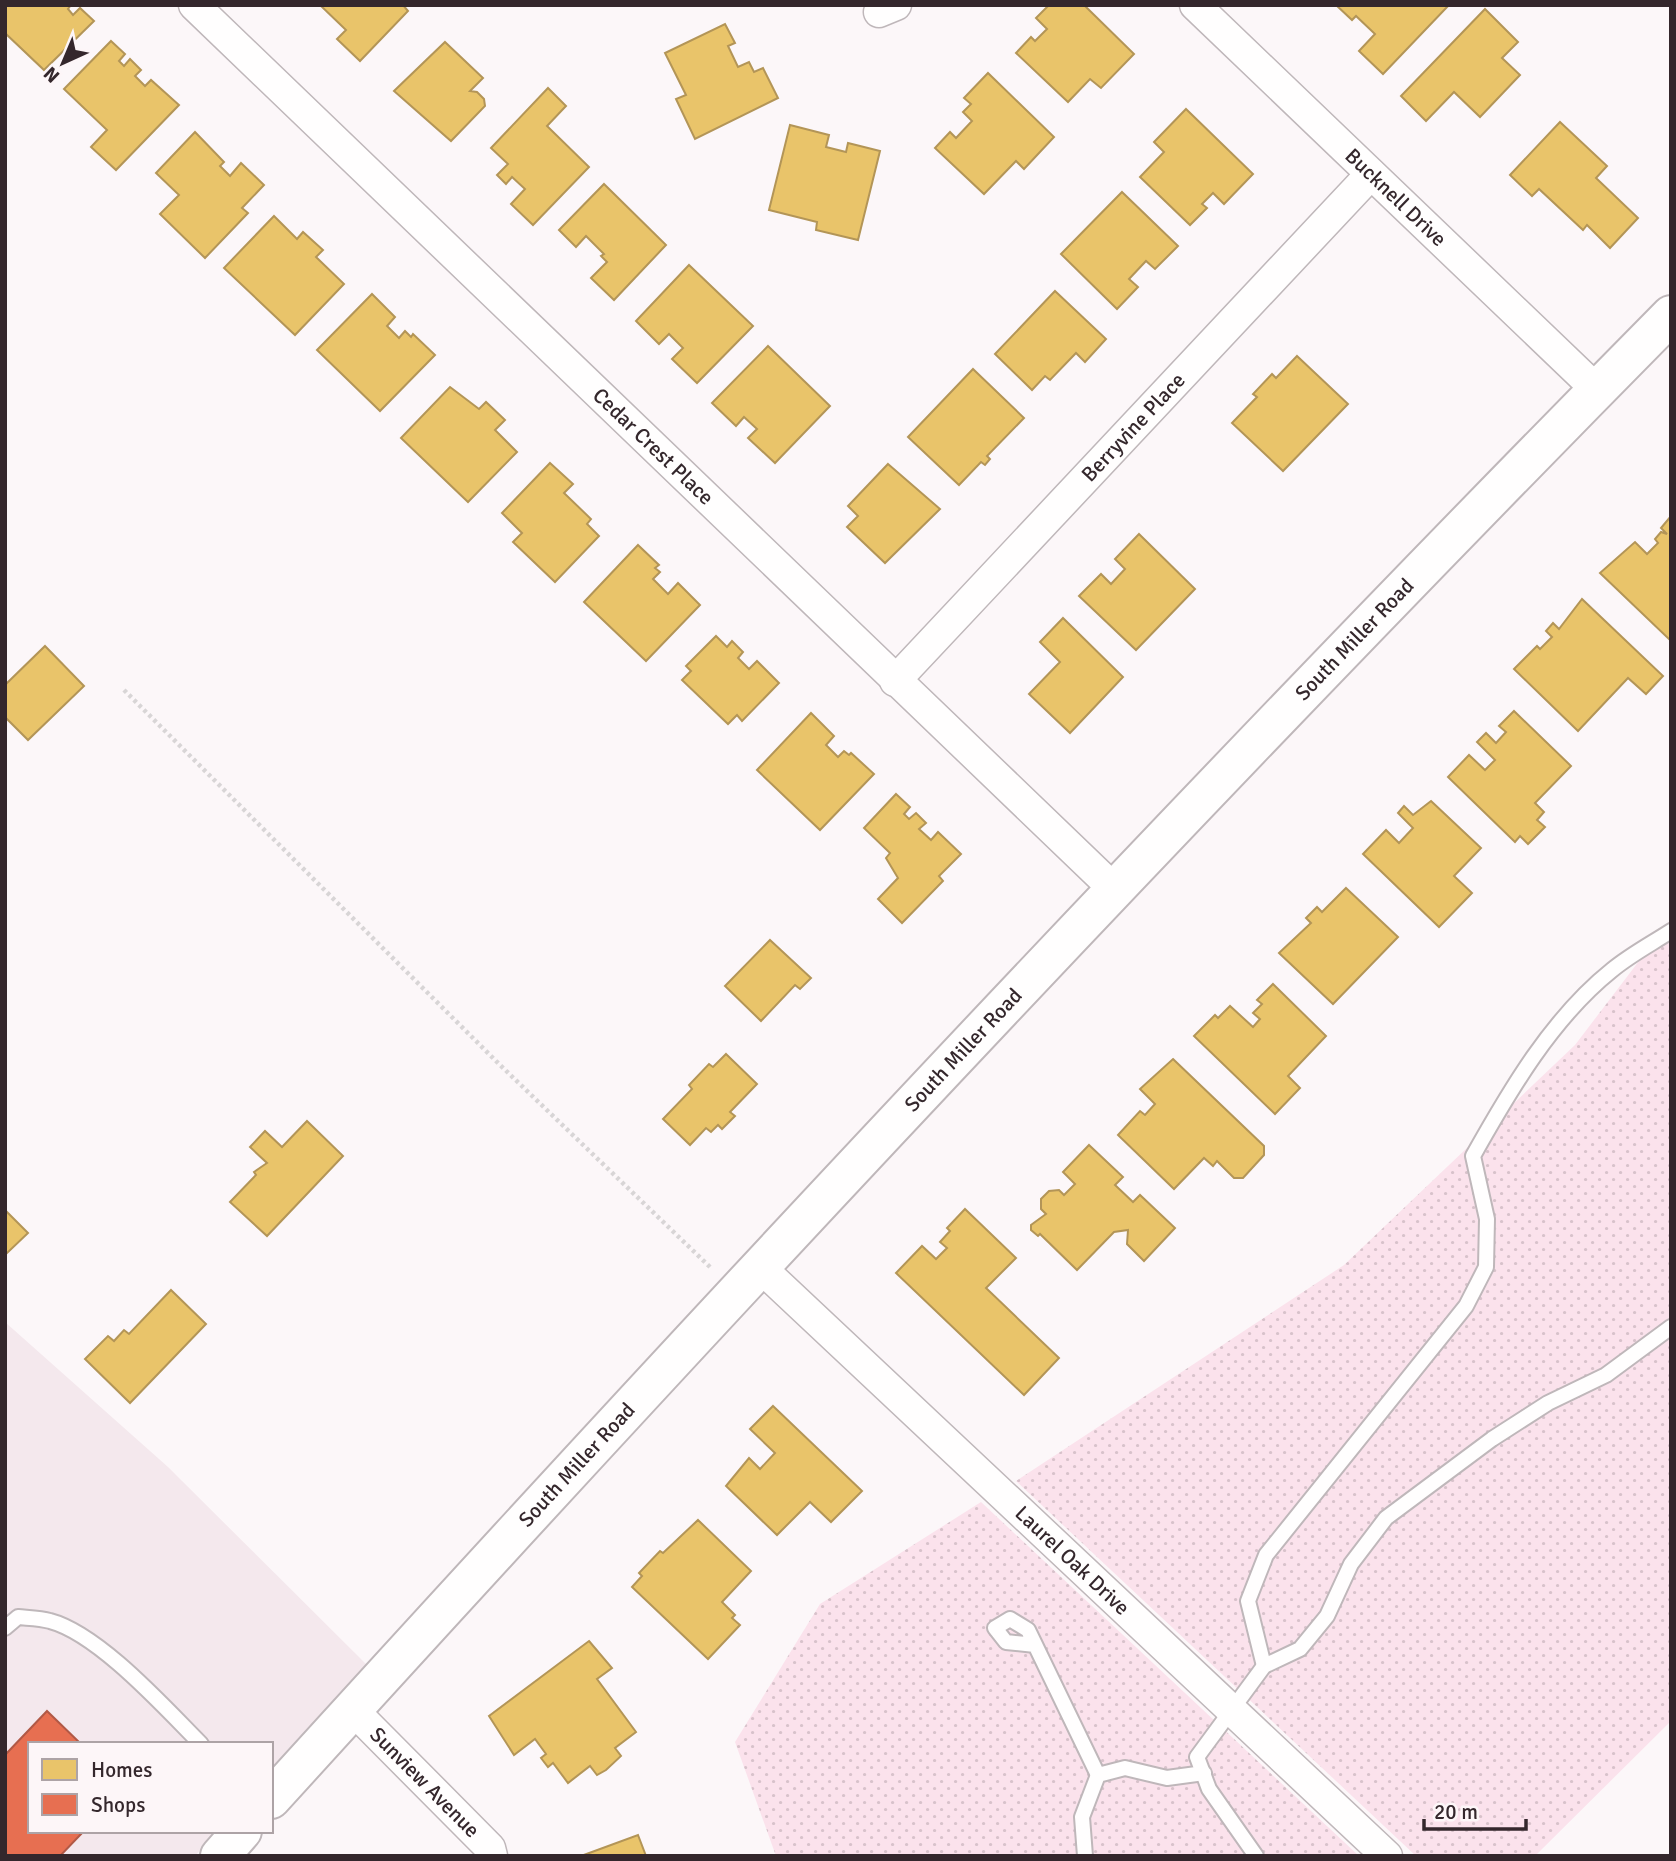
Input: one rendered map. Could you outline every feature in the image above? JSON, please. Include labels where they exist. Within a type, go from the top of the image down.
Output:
[{"type":"street","name":"Cedar Crest Place","points":[[194,5],[1114,889]]},
{"type":"street","name":"Bucknell Drive","points":[[1195,5],[1597,390]]},
{"type":"street","name":"Berryvine Place","points":[[895,681],[1371,174]]},
{"type":"street","name":"South Miller Road","points":[[273,1797],[747,1279],[1114,889],[1671,315]]},
{"type":"street","name":"Laurel Oak Drive","points":[[747,1279],[1231,1709],[1387,1856]]},
{"type":"street","name":"Sunview Avenue","points":[[353,1710],[490,1848],[492,1856]]},
{"type":"street","points":[[220,1856],[240,1833]]},
{"type":"lane","points":[[1264,1666],[1248,1601],[1266,1555],[1466,1306],[1486,1267],[1487,1219],[1473,1156],[1511,1090],[1561,1023],[1611,971],[1671,931]]},
{"type":"lane","points":[[1256,1856],[1209,1790],[1198,1757],[1264,1666],[1300,1649],[1327,1616],[1351,1564],[1386,1518],[1492,1439],[1548,1403],[1606,1375],[1671,1327]]},
{"type":"lane","points":[[5,1628],[18,1618],[51,1621],[91,1642],[139,1683],[199,1742]]},
{"type":"lane","points":[[1035,1645],[1098,1775],[1082,1817],[1085,1856]]},
{"type":"lane","points":[[1098,1775],[1125,1768],[1167,1778],[1204,1773]]},
{"type":"path","points":[[124,690],[499,1064],[747,1279]]},
{"type":"shaded area","points":[[1671,919],[1671,1721],[1535,1856],[1416,1856],[1016,1481],[1344,1265],[1575,1045]]},
{"type":"shaded area","points":[[5,1322],[168,1467],[368,1666],[273,1770],[273,1742],[28,1742],[28,1833],[215,1833],[195,1856],[5,1856]]},
{"type":"shaded area","points":[[981,1502],[1359,1856],[776,1856],[735,1742],[820,1604]]},
{"type":"building: Homes","points":[[5,5],[71,5],[68,9],[73,15],[80,8],[94,21],[44,70],[5,33]]},
{"type":"building: Homes","points":[[320,5],[403,5],[408,11],[360,61],[337,39],[346,30]]},
{"type":"building: Homes","points":[[1049,5],[1084,5],[1134,54],[1101,88],[1090,79],[1068,102],[1016,53],[1031,37],[1035,41],[1047,29],[1036,18]]},
{"type":"building: Homes","points":[[1336,5],[1449,5],[1383,74],[1359,51],[1375,34],[1356,16],[1352,20]]},
{"type":"building: Homes","points":[[1485,9],[1518,42],[1502,58],[1520,75],[1480,117],[1454,92],[1426,121],[1401,96]]},
{"type":"building: Homes","points":[[725,24],[735,43],[728,46],[738,67],[749,62],[754,72],[763,68],[778,98],[695,139],[676,99],[686,95],[665,53]]},
{"type":"building: Homes","points":[[111,41],[125,54],[119,61],[124,66],[130,59],[141,70],[135,76],[145,86],[151,80],[179,105],[116,170],[91,147],[107,130],[64,89]]},
{"type":"building: Homes","points":[[445,42],[483,78],[470,91],[477,92],[484,99],[485,106],[451,141],[394,91]]},
{"type":"building: Homes","points":[[988,73],[1054,137],[1024,169],[1016,161],[984,194],[935,148],[950,132],[956,138],[972,121],[963,112],[971,104],[964,98]]},
{"type":"building: Homes","points":[[548,88],[566,106],[547,126],[589,167],[533,225],[511,204],[525,189],[512,177],[506,184],[497,175],[508,164],[491,148]]},
{"type":"building: Homes","points":[[1186,109],[1253,174],[1224,204],[1213,193],[1202,204],[1207,208],[1190,225],[1140,177],[1164,152],[1154,142]]},
{"type":"building: Homes","points":[[1560,122],[1607,166],[1596,178],[1638,218],[1610,248],[1587,225],[1583,230],[1539,189],[1532,196],[1510,175]]},
{"type":"building: Homes","points":[[790,125],[829,135],[826,147],[846,152],[848,143],[880,151],[858,240],[816,230],[817,222],[769,210]]},
{"type":"building: Homes","points":[[195,132],[224,162],[220,166],[230,176],[241,163],[264,185],[242,208],[248,213],[205,258],[160,214],[179,195],[156,173]]},
{"type":"building: Homes","points":[[604,184],[666,245],[614,300],[591,278],[607,262],[601,256],[604,254],[586,236],[576,247],[559,230]]},
{"type":"building: Homes","points":[[1122,192],[1178,246],[1155,269],[1146,261],[1129,279],[1138,287],[1117,309],[1061,254]]},
{"type":"building: Homes","points":[[274,216],[297,239],[303,232],[323,250],[316,257],[344,284],[295,335],[224,268]]},
{"type":"building: Homes","points":[[689,265],[753,326],[697,383],[672,359],[683,348],[669,334],[659,344],[636,321]]},
{"type":"building: Homes","points":[[1055,291],[1106,339],[1085,362],[1076,353],[1050,380],[1045,376],[1032,390],[995,354]]},
{"type":"building: Homes","points":[[372,294],[395,317],[387,326],[399,338],[405,331],[411,337],[413,334],[435,355],[380,411],[317,350]]},
{"type":"building: Homes","points":[[768,346],[830,406],[775,463],[748,438],[757,429],[744,417],[736,426],[712,403]]},
{"type":"building: Homes","points":[[1297,356],[1348,404],[1283,471],[1232,423],[1257,397],[1253,394],[1272,374],[1276,378]]},
{"type":"building: Homes","points":[[973,369],[1024,418],[987,456],[990,459],[985,465],[981,462],[959,485],[908,437]]},
{"type":"building: Homes","points":[[450,387],[479,409],[486,402],[505,420],[495,430],[517,452],[468,502],[401,438]]},
{"type":"building: Homes","points":[[550,463],[573,484],[564,493],[591,519],[587,524],[599,536],[555,582],[513,542],[522,533],[502,513]]},
{"type":"building: Homes","points":[[888,464],[940,509],[885,563],[847,527],[858,516],[848,506]]},
{"type":"building: Homes","points":[[1671,516],[1671,641],[1600,573],[1635,542],[1647,554],[1658,543],[1655,539],[1661,532],[1667,534],[1661,528]]},
{"type":"building: Homes","points":[[1139,534],[1195,589],[1136,650],[1079,596],[1101,574],[1111,584],[1125,569],[1115,559]]},
{"type":"building: Homes","points":[[638,545],[659,565],[655,568],[660,572],[653,579],[668,594],[678,583],[700,605],[646,661],[584,602]]},
{"type":"building: Homes","points":[[1582,599],[1663,676],[1646,694],[1628,678],[1578,731],[1514,669],[1537,646],[1540,649],[1552,637],[1546,631],[1553,623],[1559,629]]},
{"type":"building: Homes","points":[[1063,618],[1123,677],[1070,733],[1029,694],[1060,662],[1040,642]]},
{"type":"building: Homes","points":[[716,636],[727,647],[732,641],[743,652],[738,658],[749,669],[757,661],[779,683],[742,721],[737,715],[728,724],[682,680],[691,671],[686,666]]},
{"type":"building: Homes","points":[[45,646],[84,686],[28,740],[5,717],[5,685]]},
{"type":"building: Homes","points":[[1514,711],[1571,766],[1535,803],[1544,812],[1537,820],[1545,827],[1528,844],[1520,836],[1515,842],[1448,777],[1469,755],[1485,770],[1495,760],[1477,742],[1486,733],[1496,743],[1506,732],[1499,726]]},
{"type":"building: Homes","points":[[811,713],[834,736],[826,745],[838,757],[844,751],[849,755],[851,753],[874,774],[820,830],[757,770]]},
{"type":"building: Homes","points":[[896,794],[910,807],[904,814],[909,819],[916,813],[926,823],[919,829],[931,840],[938,832],[961,854],[939,876],[943,881],[902,923],[878,899],[898,878],[886,858],[890,853],[864,828]]},
{"type":"building: Homes","points":[[1431,801],[1481,848],[1454,876],[1472,893],[1439,927],[1363,854],[1386,830],[1399,843],[1413,828],[1398,813],[1404,806],[1413,815]]},
{"type":"building: Homes","points":[[1346,888],[1398,937],[1333,1004],[1279,953],[1311,923],[1306,918],[1317,907],[1322,912]]},
{"type":"building: Homes","points":[[770,940],[811,978],[800,989],[795,985],[761,1021],[725,986]]},
{"type":"building: Homes","points":[[1273,984],[1326,1036],[1288,1076],[1300,1088],[1275,1114],[1194,1036],[1215,1015],[1218,1018],[1230,1006],[1253,1027],[1260,1019],[1253,1013],[1262,1004],[1257,1000]]},
{"type":"building: Homes","points":[[726,1054],[757,1084],[730,1112],[735,1116],[722,1129],[718,1125],[711,1132],[706,1128],[690,1145],[663,1119],[692,1089],[689,1085],[709,1064],[713,1067]]},
{"type":"building: Homes","points":[[1173,1059],[1264,1146],[1264,1155],[1243,1178],[1234,1178],[1217,1161],[1213,1166],[1204,1158],[1174,1189],[1118,1135],[1140,1111],[1145,1115],[1155,1104],[1140,1089]]},
{"type":"building: Homes","points":[[307,1121],[343,1156],[267,1236],[230,1202],[256,1175],[254,1172],[267,1163],[250,1147],[265,1131],[282,1147]]},
{"type":"building: Homes","points":[[1089,1145],[1123,1177],[1115,1185],[1133,1202],[1140,1195],[1175,1228],[1144,1261],[1127,1244],[1128,1230],[1114,1232],[1077,1270],[1040,1234],[1038,1236],[1031,1230],[1031,1225],[1046,1214],[1041,1209],[1041,1199],[1049,1191],[1059,1190],[1064,1195],[1075,1184],[1063,1172]]},
{"type":"building: Homes","points":[[965,1209],[1016,1258],[986,1288],[1059,1358],[1024,1395],[896,1273],[922,1246],[936,1259],[947,1248],[940,1242],[950,1231],[947,1228]]},
{"type":"building: Homes","points":[[5,1210],[28,1233],[5,1255]]},
{"type":"building: Homes","points":[[171,1290],[206,1324],[130,1403],[85,1359],[108,1336],[114,1341],[124,1330],[129,1334]]},
{"type":"building: Homes","points":[[773,1406],[862,1491],[831,1522],[810,1502],[777,1535],[726,1486],[749,1458],[760,1469],[775,1453],[750,1429]]},
{"type":"building: Homes","points":[[698,1520],[751,1571],[722,1602],[735,1615],[732,1618],[740,1625],[708,1659],[632,1587],[642,1576],[639,1573],[660,1551],[663,1553]]},
{"type":"building: Homes","points":[[589,1641],[612,1668],[597,1679],[636,1732],[615,1748],[621,1756],[606,1770],[597,1775],[590,1766],[568,1783],[553,1763],[548,1767],[541,1758],[546,1754],[535,1739],[514,1755],[489,1716]]},
{"type":"building: Homes","points":[[638,1835],[646,1856],[581,1856]]},
{"type":"building: Shops","points":[[47,1711],[79,1742],[28,1742],[28,1833],[82,1833],[60,1856],[5,1856],[5,1755]]}]
